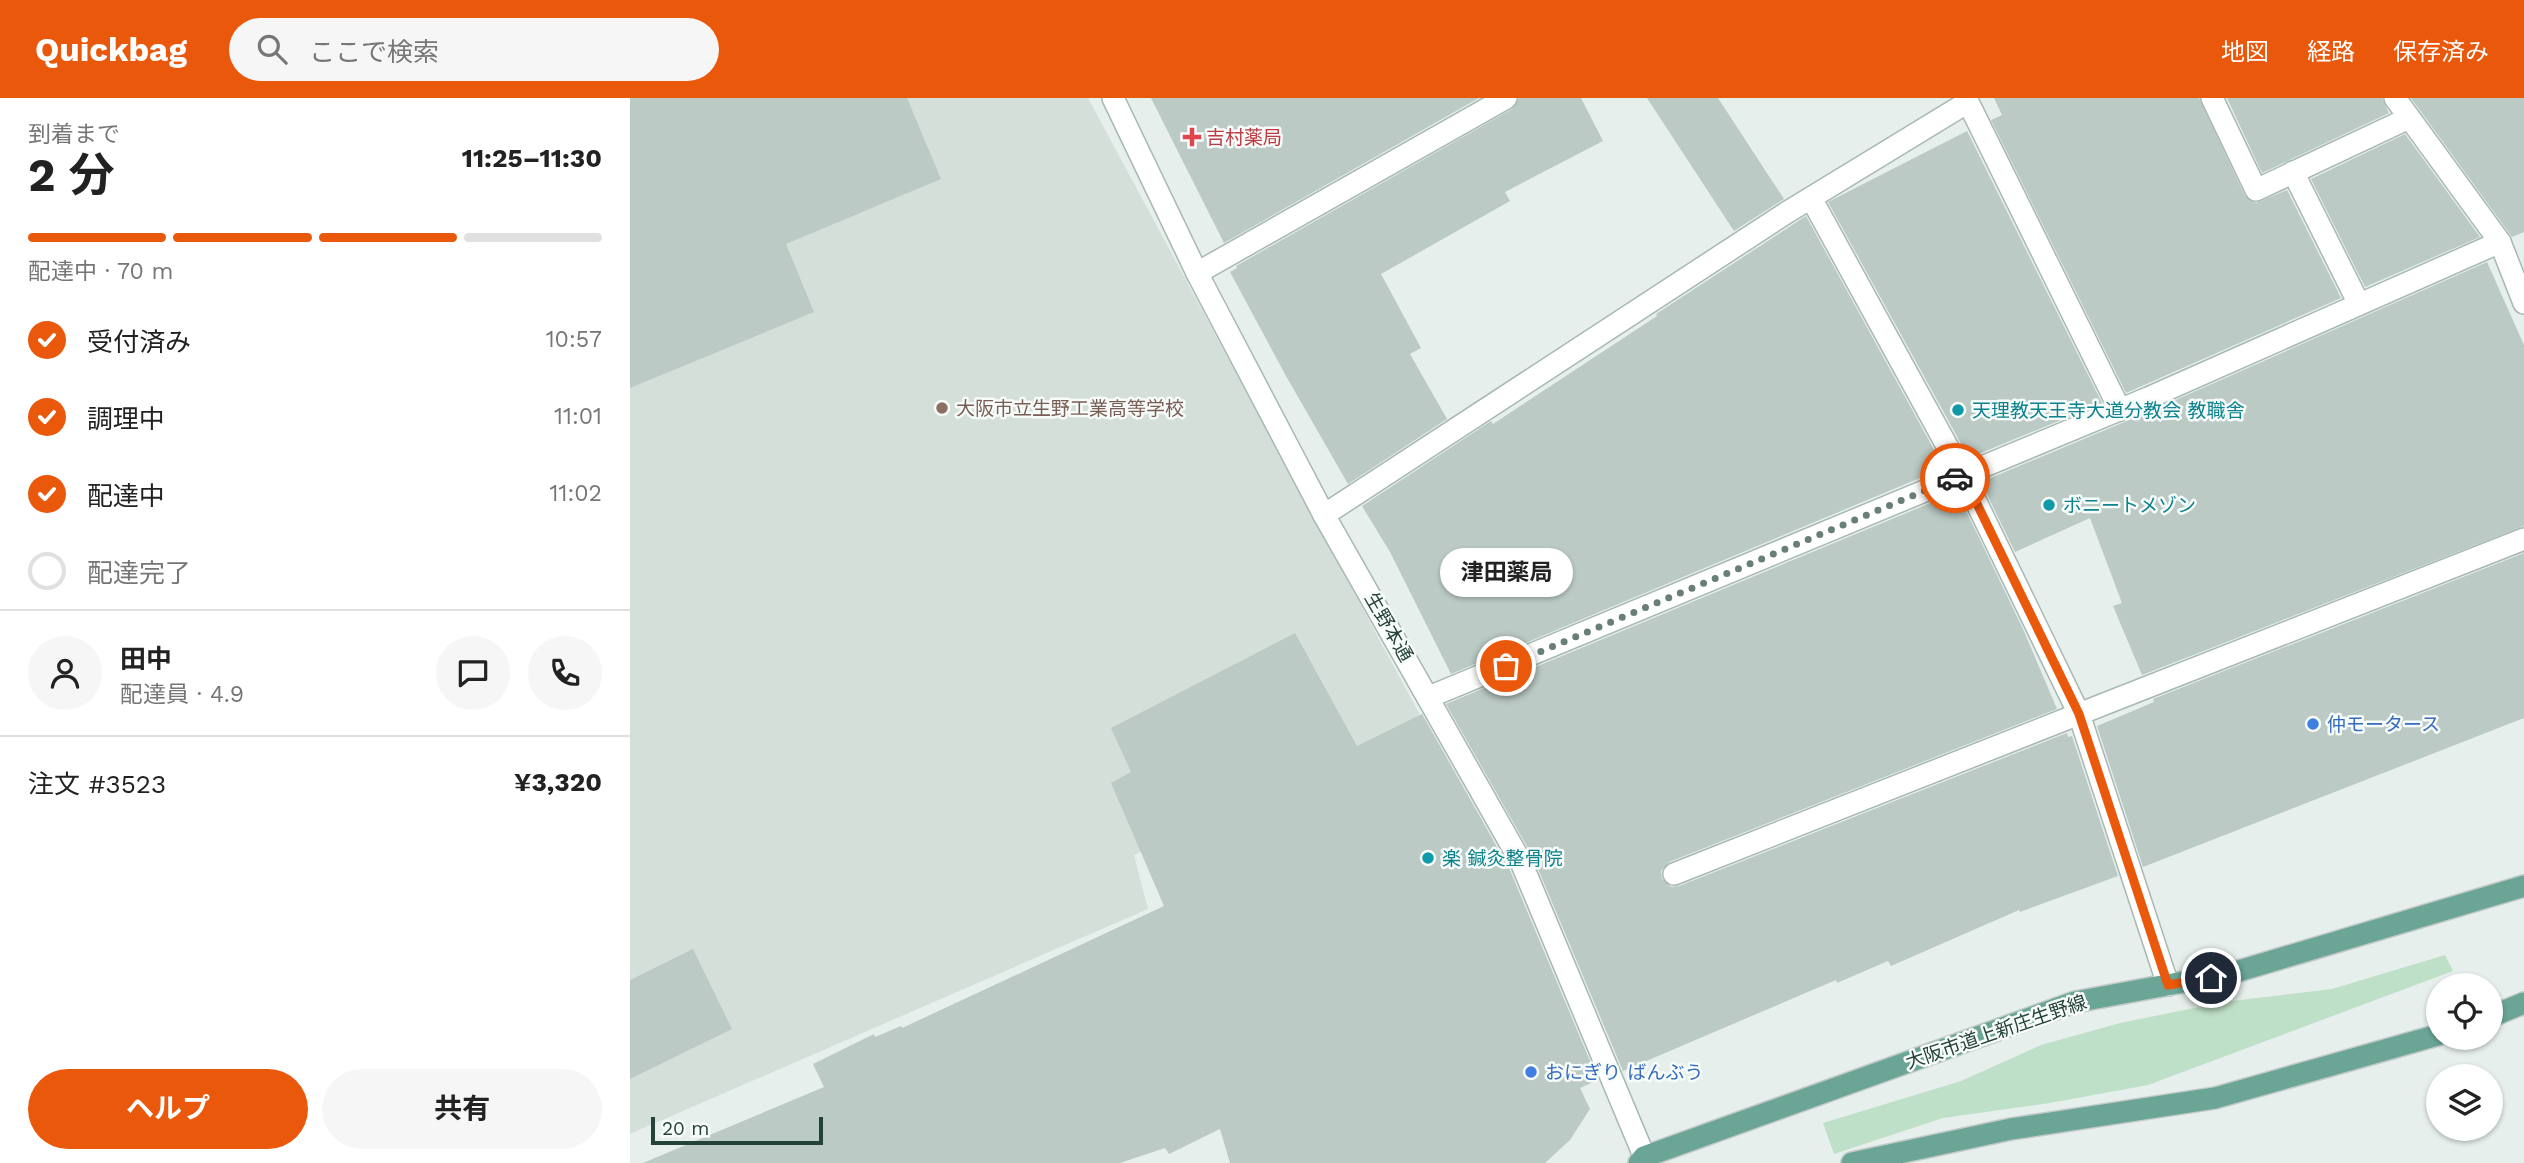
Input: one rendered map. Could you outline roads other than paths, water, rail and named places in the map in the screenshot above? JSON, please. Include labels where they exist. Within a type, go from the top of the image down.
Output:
[{"type":"main road","name":"大阪市道上新庄生野線","points":[[1643,1161],[2075,1002],[2232,974],[2524,886]]},
{"type":"main road","points":[[2503,1012],[2524,1003]]},
{"type":"main road","points":[[1852,1163],[2011,1129],[2215,1098],[2426,1038]]},
{"type":"street","name":"生野本通","points":[[1113,98],[1197,273],[1325,515],[1521,862],[1643,1161]]},
{"type":"street","points":[[1197,273],[1506,98]]},
{"type":"street","points":[[2212,98],[2256,190],[2409,118]]},
{"type":"street","points":[[2395,98],[2510,252],[2524,303]]},
{"type":"street","points":[[1325,515],[1811,198],[1968,102],[2120,410]]},
{"type":"street","points":[[2293,172],[2360,304]]},
{"type":"street","points":[[1811,198],[1963,475],[2079,714],[2168,985]]},
{"type":"street","points":[[1429,697],[2120,410],[2360,304],[2510,252]]},
{"type":"street","points":[[1674,874],[2524,539]]},
{"type":"place","name":"吉村薬局","points":[[1192,137]]},
{"type":"place","name":"大阪市立生野工業高等学校","points":[[942,408]]},
{"type":"place","name":"天理教天王寺大道分教会 教職舎","points":[[1958,410]]},
{"type":"place","name":"ボニートメゾン","points":[[2049,505]]},
{"type":"place","name":"津田薬局","points":[[1506,666]]},
{"type":"place","name":"仲モータース","points":[[2313,724]]},
{"type":"place","name":"楽 鍼灸整骨院","points":[[1428,858]]},
{"type":"place","name":"おにぎり ばんぶう","points":[[1531,1072]]}]
